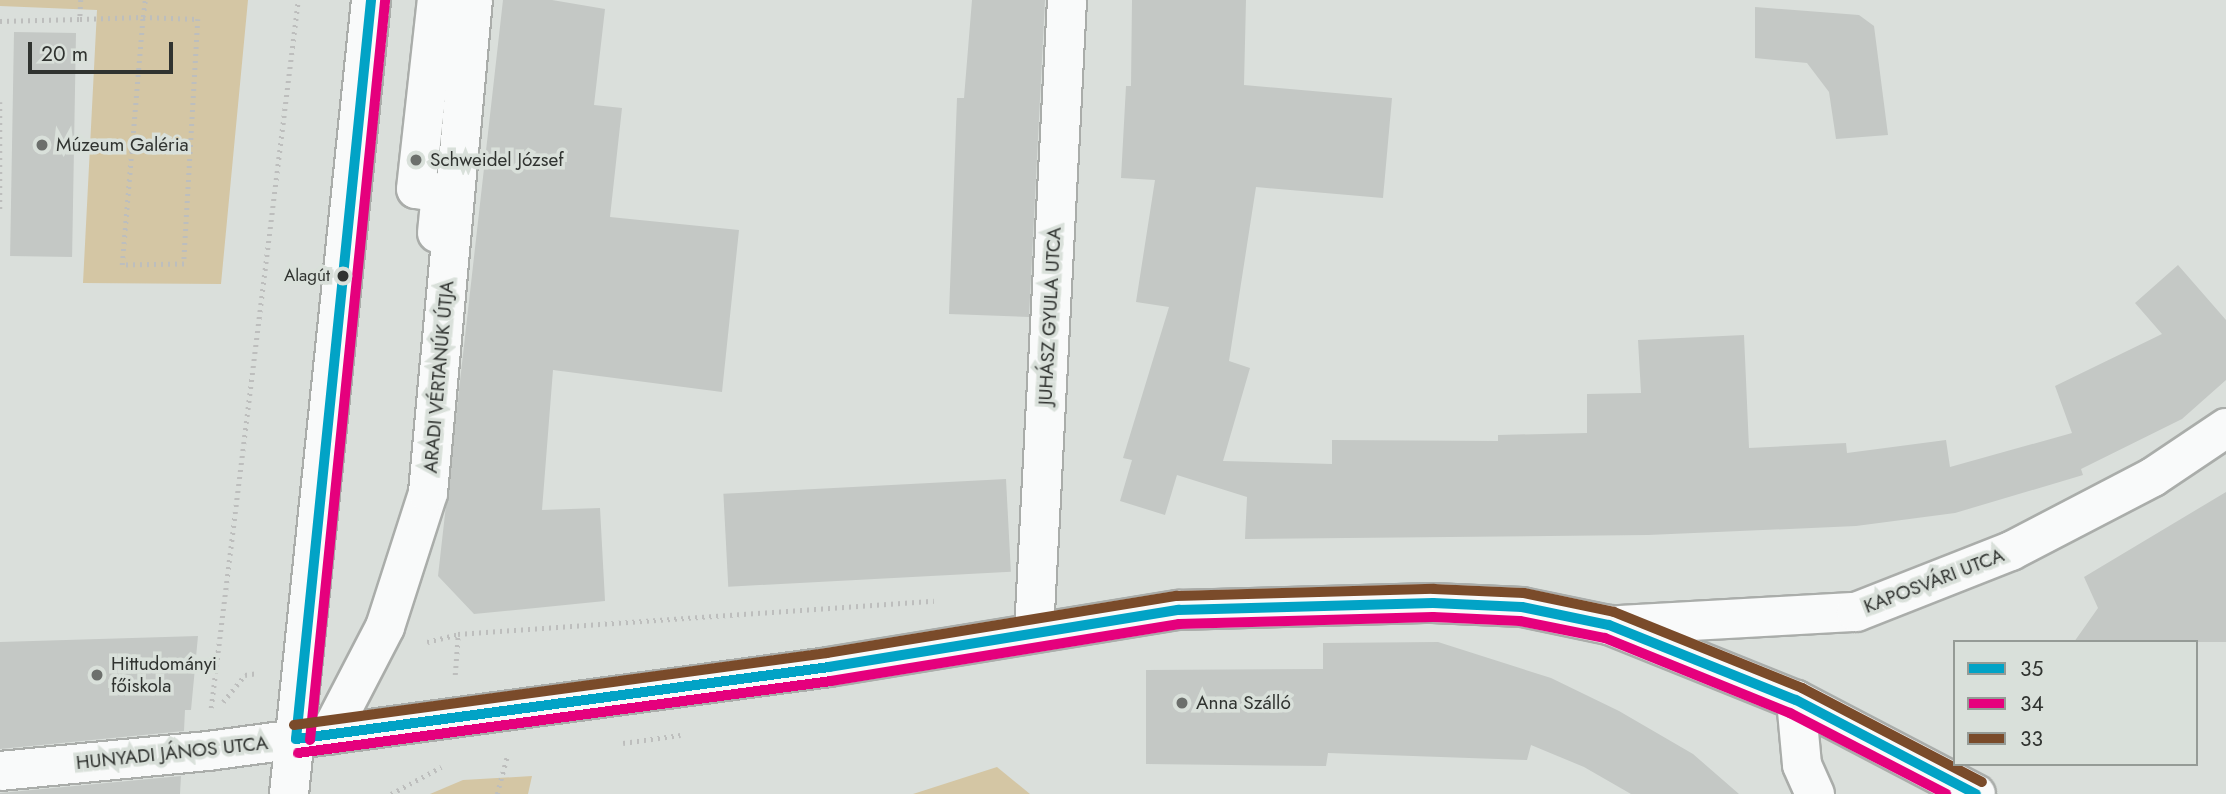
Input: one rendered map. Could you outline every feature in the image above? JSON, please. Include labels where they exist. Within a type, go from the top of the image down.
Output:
[{"type":"street","points":[[289,794],[312,737],[303,666],[371,0]]},
{"type":"street","points":[[371,656],[409,484],[440,207],[441,193],[416,189],[437,0]]},
{"type":"street","name":"ARADI VÉRTANÚK ÚTJA","points":[[312,737],[371,656],[428,493],[473,0]]},
{"type":"street","name":"JUHÁSZ GYULA UTCA","points":[[1034,632],[1066,0]]},
{"type":"street","name":"KAPOSVÁRI UTCA","points":[[1609,625],[1856,612],[2011,551],[2153,477],[2226,428]]},
{"type":"street","name":"HUNYADI JÁNOS UTCA","points":[[0,771],[208,751],[829,667],[1178,610],[1433,603],[1522,607],[1609,625],[1796,700],[1976,794]]},
{"type":"street","points":[[1796,700],[1802,765],[1815,794]]},
{"type":"path","points":[[80,19],[81,0]]},
{"type":"path","points":[[0,22],[143,17],[198,19],[184,264],[122,265],[143,17],[145,0]]},
{"type":"path","points":[[208,751],[298,0]]},
{"type":"path","points":[[0,102],[0,209]]},
{"type":"path","points":[[371,656],[458,634],[940,601]]},
{"type":"path","points":[[245,675],[303,666]]},
{"type":"path","points":[[497,794],[507,756]]},
{"type":"path","points":[[391,794],[448,763]]},
{"type":"shaded area","points":[[0,0],[248,0],[221,284],[83,283],[97,10],[0,6]]},
{"type":"shaded area","points":[[997,767],[1030,794],[913,794]]},
{"type":"shaded area","points":[[532,776],[528,794],[430,794],[463,780]]},
{"type":"building","points":[[503,0],[552,0],[605,9],[594,105],[622,108],[610,217],[739,230],[722,392],[553,370],[542,510],[600,508],[605,601],[474,614],[438,576]]},
{"type":"building","points":[[972,0],[1045,0],[1029,317],[949,314],[957,98],[964,98]]},
{"type":"building","points":[[1132,0],[1246,0],[1244,85],[1392,98],[1383,198],[1256,187],[1229,361],[1250,368],[1223,461],[1332,464],[1332,440],[1498,441],[1498,435],[1587,433],[1587,394],[1641,393],[1638,340],[1744,335],[1749,448],[1846,443],[1847,453],[1946,440],[1950,467],[2072,433],[2055,386],[2162,334],[2135,303],[2178,265],[2226,320],[2226,380],[2182,419],[2081,469],[2083,475],[1955,513],[1856,526],[1648,535],[1245,539],[1247,497],[1177,475],[1165,515],[1120,501],[1132,460],[1123,458],[1169,307],[1136,302],[1155,180],[1121,178],[1126,86],[1131,86]]},
{"type":"building","points":[[1755,7],[1859,15],[1874,26],[1888,135],[1836,139],[1829,92],[1807,63],[1755,58]]},
{"type":"building","points":[[14,32],[76,33],[72,257],[10,256]]},
{"type":"building","points":[[1006,479],[1011,572],[728,587],[723,494]]},
{"type":"building","points":[[2226,492],[2226,642],[2075,640],[2098,608],[2084,577]]},
{"type":"building","name":"Hittudományi főiskola","points":[[198,636],[191,710],[185,710],[184,731],[0,749],[0,642]]},
{"type":"building","points":[[1438,642],[1551,678],[1619,711],[1693,754],[1739,794],[1631,794],[1584,767],[1531,745],[1527,760],[1328,753],[1326,766],[1146,764],[1146,670],[1323,669],[1323,643]]},
{"type":"building","points":[[181,776],[180,794],[0,794],[0,793]]},
{"type":"transit line","name":"35","points":[[296,739],[371,0]]},
{"type":"transit line","name":"34","points":[[310,740],[385,1]]},
{"type":"transit line","name":"33","points":[[294,725],[827,653],[1176,596],[1434,589],[1524,593],[1614,612],[1802,688],[1982,782]]},
{"type":"transit line","name":"35","points":[[296,739],[829,667],[1178,610],[1433,603],[1522,607],[1609,625],[1796,700],[1976,794]]},
{"type":"transit line","name":"34","points":[[298,753],[831,681],[1179,624],[1433,617],[1520,621],[1605,638],[1790,713],[1946,794]]},
{"type":"place","name":"Múzeum Galéria","points":[[42,145]]},
{"type":"place","name":"Schweidel József","points":[[416,160]]},
{"type":"place","name":"Alagút","points":[[343,276]]},
{"type":"place","name":"Hittudományi főiskola","points":[[97,675]]},
{"type":"place","name":"Anna Szálló","points":[[1182,703]]}]
